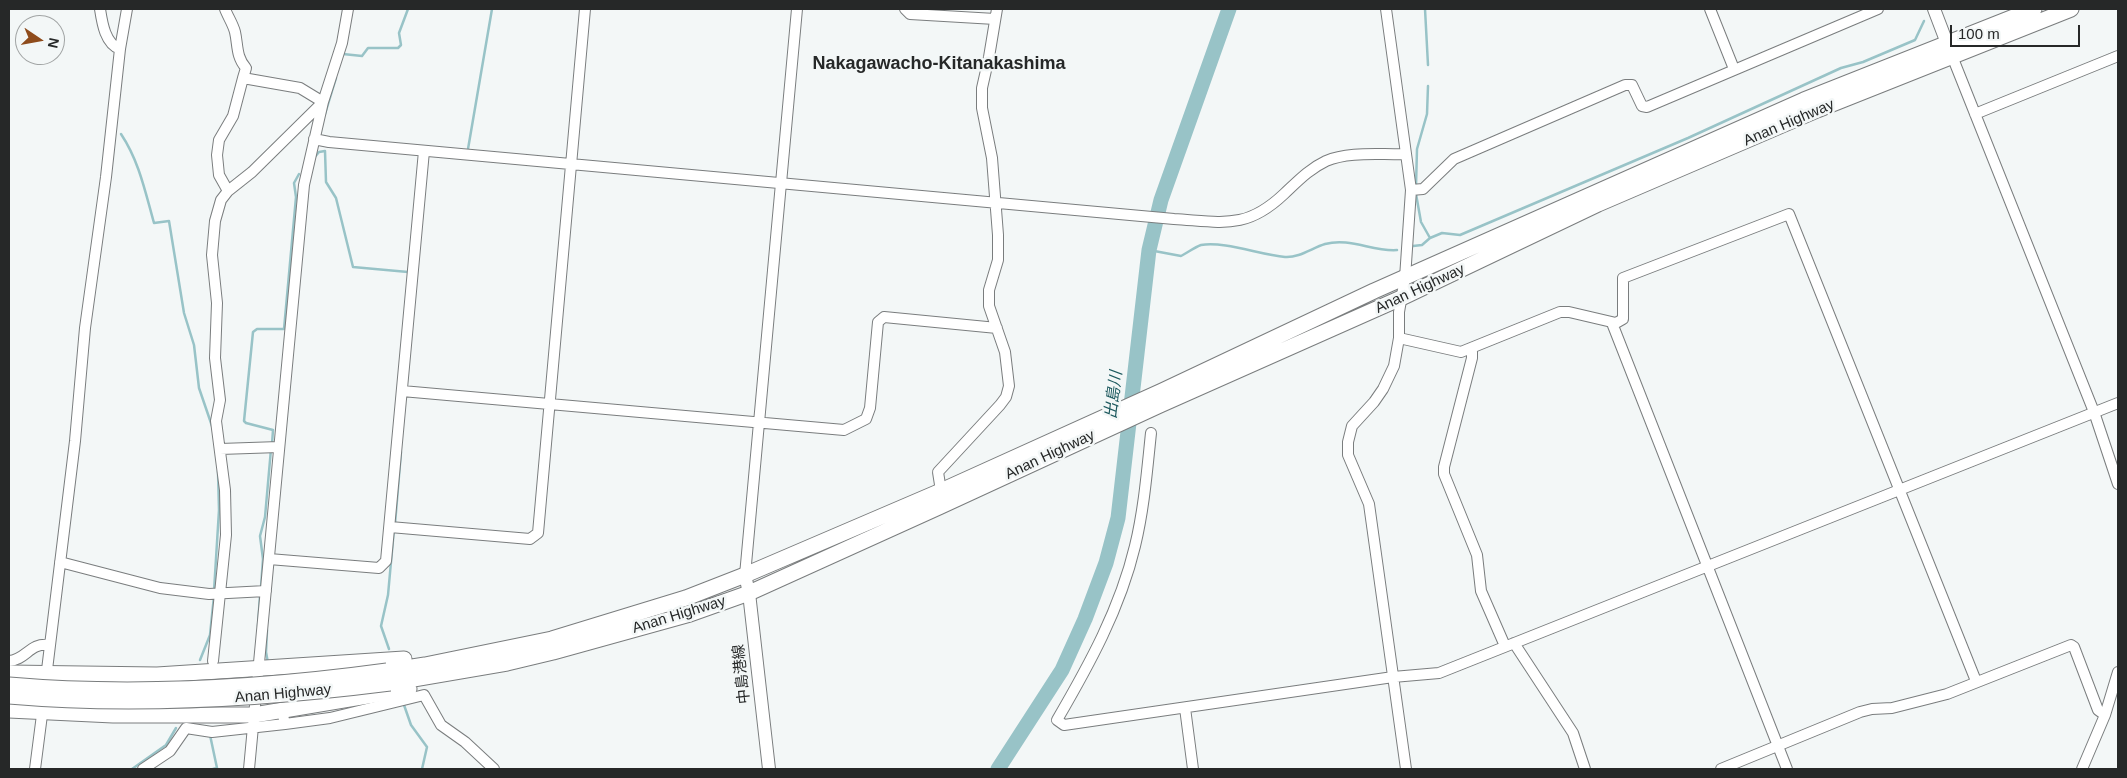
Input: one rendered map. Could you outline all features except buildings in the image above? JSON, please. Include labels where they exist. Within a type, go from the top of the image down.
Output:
[{"type":"highway","name":"Anan Highway","points":[[1161,398],[1401,298],[1598,204],[1817,110],[2034,9]]},
{"type":"highway","name":"Anan Highway","points":[[9,696],[122,701],[212,699],[315,692],[505,656],[553,652],[690,614],[749,592],[842,552],[1405,278],[1804,100],[2071,9]]},
{"type":"highway","name":"Anan Highway","points":[[505,656],[552,639],[669,604],[745,575],[1102,425]]},
{"type":"highway","points":[[9,673],[157,675],[258,667],[505,656]]},
{"type":"highway","points":[[9,710],[42,713],[177,716],[253,722],[403,691],[505,656]]},
{"type":"highway","name":"Anan Highway","points":[[9,685],[118,690],[226,688],[388,677]]},
{"type":"main road","points":[[1934,9],[1950,49]]},
{"type":"main road","name":"中島港線","points":[[745,575],[749,592],[769,769]]},
{"type":"street","points":[[100,9],[106,34],[113,45],[120,49]]},
{"type":"street","points":[[35,769],[75,440],[85,328],[106,177],[120,49],[127,9]]},
{"type":"street","points":[[225,9],[235,32],[236,47],[246,68],[232,116],[219,140],[217,156],[219,175],[228,191]]},
{"type":"street","points":[[249,769],[258,667],[262,591],[269,559],[274,447],[304,185],[314,138],[342,43],[348,9]]},
{"type":"street","points":[[393,527],[530,539],[538,533],[548,403],[585,9]]},
{"type":"street","points":[[745,575],[796,9]]},
{"type":"street","points":[[905,9],[910,14],[996,14],[982,88],[982,108],[992,158],[996,203],[998,260],[989,290],[989,306],[1005,352],[1009,386],[1006,397],[938,472],[942,491]]},
{"type":"street","points":[[1386,9],[1411,190],[1405,278],[1394,366],[1384,389],[1352,426],[1348,442],[1348,455],[1368,504],[1406,769]]},
{"type":"street","points":[[1710,9],[1734,69]]},
{"type":"street","points":[[1411,190],[1423,189],[1454,159],[1625,84],[1632,85],[1642,106],[1647,107],[1878,9]]},
{"type":"street","points":[[1950,49],[2094,412],[2118,484]]},
{"type":"street","points":[[1975,114],[2118,56]]},
{"type":"street","points":[[243,78],[300,88],[324,102]]},
{"type":"street","points":[[214,661],[215,594],[226,535],[225,490],[216,421],[220,400],[215,358],[217,303],[212,255],[215,221],[221,200],[228,191],[252,172],[324,102]]},
{"type":"street","points":[[314,138],[329,142],[571,165],[1137,216],[1233,222],[1252,218],[1270,208],[1311,169],[1326,161],[1341,156],[1405,154]]},
{"type":"street","points":[[269,559],[379,568],[386,561],[393,527],[424,151]]},
{"type":"street","points":[[1399,338],[1461,352],[1560,312],[1569,312],[1616,323],[1623,319],[1623,278],[1789,214],[1976,681]]},
{"type":"street","points":[[405,391],[844,430],[866,418],[870,408],[878,322],[884,317],[997,328]]},
{"type":"street","points":[[1612,323],[1787,769]]},
{"type":"street","points":[[1472,349],[1472,358],[1444,467],[1444,474],[1477,555],[1481,592],[1510,644],[1573,733],[1585,769]]},
{"type":"street","points":[[1151,433],[1146,491],[1135,547],[1120,594],[1102,640],[1057,720],[1064,725],[1393,677],[1438,673],[2118,402]]},
{"type":"street","points":[[220,449],[274,447]]},
{"type":"street","points":[[60,562],[160,588],[215,594],[262,591]]},
{"type":"street","points":[[9,661],[20,658],[37,645],[50,645]]},
{"type":"street","points":[[1721,769],[1860,712],[1892,708],[1946,694],[2071,645],[2074,647],[2098,710],[2105,715]]},
{"type":"street","points":[[2082,769],[2105,715],[2118,672]]},
{"type":"street","points":[[284,717],[330,718],[424,695],[441,725],[465,742],[494,769]]},
{"type":"street","points":[[1185,708],[1193,769]]},
{"type":"street","points":[[143,769],[170,751],[186,728],[209,732],[253,722]]},
{"type":"waterway","points":[[343,54],[362,56],[368,48],[398,48],[401,45],[399,33],[408,9]]},
{"type":"waterway","points":[[468,149],[492,9]]},
{"type":"waterway","name":"出島川","points":[[998,769],[1062,670],[1085,619],[1106,563],[1118,518],[1149,250],[1161,200],[1229,9]]},
{"type":"waterway","points":[[1425,9],[1428,65]]},
{"type":"waterway","points":[[1430,238],[1442,233],[1460,235],[1688,138],[1841,68],[1863,62],[1915,40],[1924,21]]},
{"type":"waterway","points":[[325,114],[336,78]]},
{"type":"waterway","points":[[1416,186],[1417,149],[1427,114],[1428,86]]},
{"type":"waterway","points":[[121,134],[137,166],[154,223],[169,221],[184,313],[194,345],[199,388],[212,426]]},
{"type":"waterway","points":[[314,158],[319,152],[325,151],[326,182],[336,198],[353,267],[408,272]]},
{"type":"waterway","points":[[272,444],[273,430],[244,421],[253,332],[257,329],[284,329],[296,197],[294,183],[299,174]]},
{"type":"waterway","points":[[1413,246],[1422,245],[1430,238],[1421,222],[1416,194]]},
{"type":"waterway","points":[[1149,250],[1181,256],[1201,245],[1210,244],[1290,257],[1334,242],[1397,250]]},
{"type":"waterway","points":[[261,587],[263,559],[260,536],[265,517],[271,449]]},
{"type":"waterway","points":[[395,524],[401,452]]},
{"type":"waterway","points":[[214,591],[219,510],[218,471]]},
{"type":"waterway","points":[[389,649],[381,626],[388,595],[394,529]]},
{"type":"waterway","points":[[258,626],[260,595]]},
{"type":"waterway","points":[[200,660],[210,635],[214,596]]},
{"type":"waterway","points":[[267,630],[266,652],[268,663]]},
{"type":"waterway","points":[[404,705],[411,725],[427,747],[422,769]]},
{"type":"waterway","points":[[132,769],[166,745],[176,728]]},
{"type":"waterway","points":[[210,735],[217,768],[213,769]]},
{"type":"district","name":"Nakagawacho-Kitanakashima","points":[[939,64]]}]
